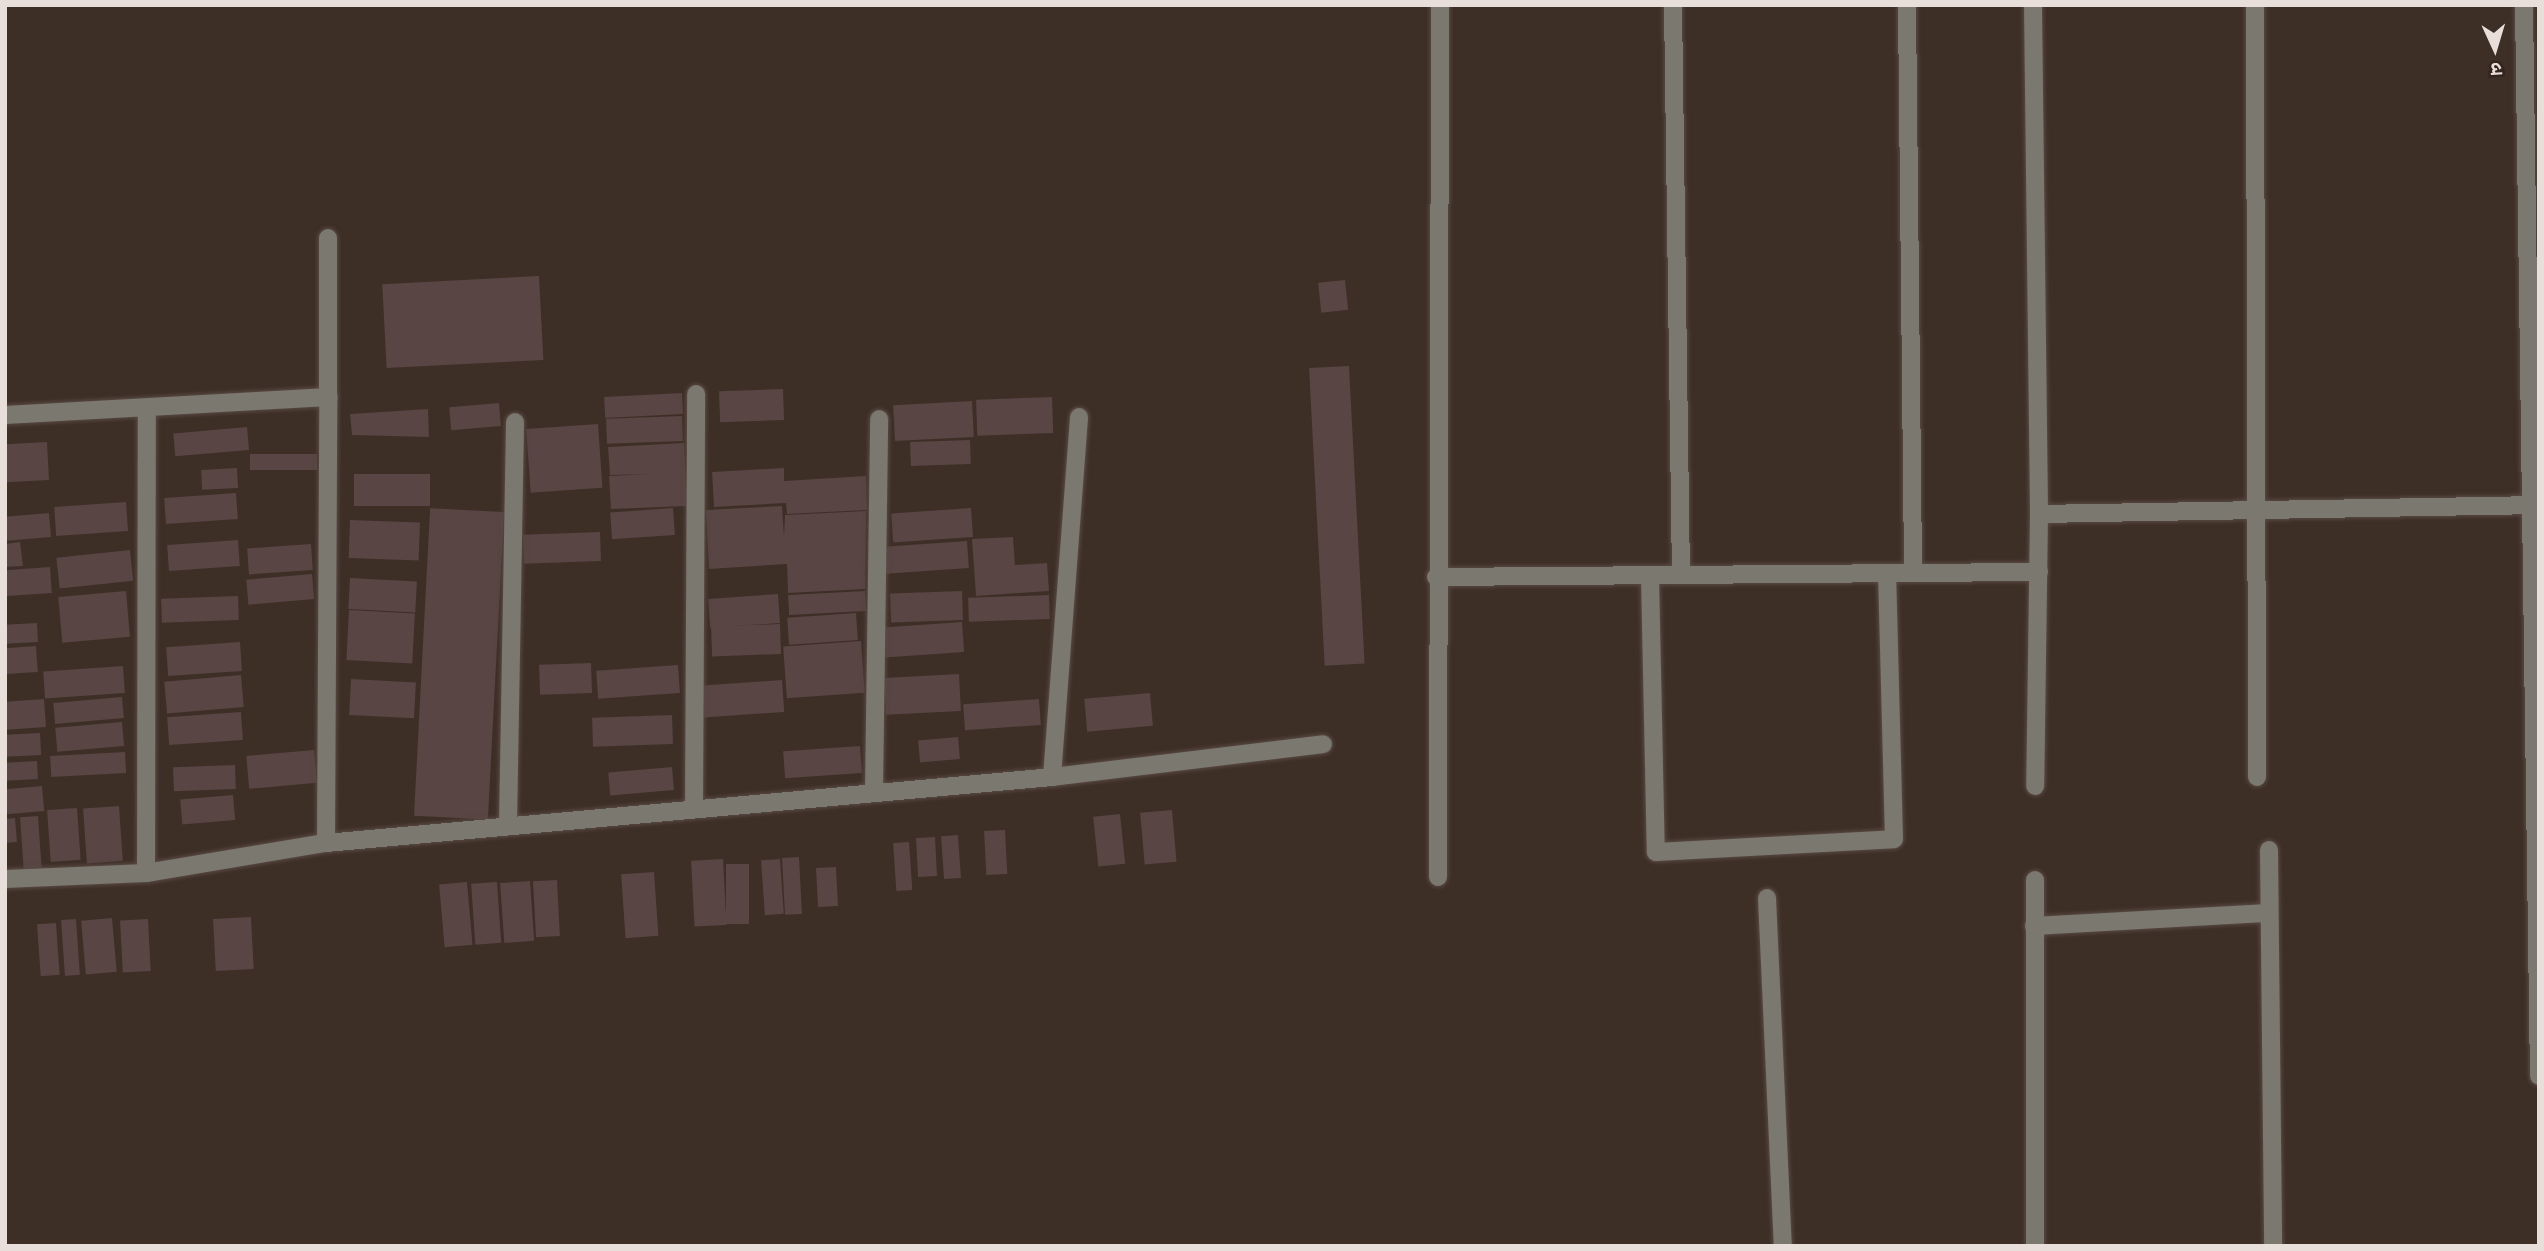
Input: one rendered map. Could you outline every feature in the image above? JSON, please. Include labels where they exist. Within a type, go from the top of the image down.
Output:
[{"type":"street","points":[[1438,877],[1436,577],[1440,5]]},
{"type":"street","points":[[1674,5],[1681,575]]},
{"type":"street","points":[[1907,5],[1913,573]]},
{"type":"street","points":[[2033,5],[2039,514],[2035,786]]},
{"type":"street","points":[[2255,5],[2257,777]]},
{"type":"street","points":[[2524,5],[2534,505],[2539,1076]]},
{"type":"street","points":[[326,843],[328,238]]},
{"type":"street","points":[[694,808],[696,394]]},
{"type":"street","points":[[5,415],[328,397]]},
{"type":"street","points":[[146,873],[147,409]]},
{"type":"street","points":[[1052,777],[1079,417]]},
{"type":"street","points":[[874,791],[879,419]]},
{"type":"street","points":[[508,825],[515,422]]},
{"type":"street","points":[[2039,514],[2534,505]]},
{"type":"street","points":[[1436,577],[2039,572]]},
{"type":"street","points":[[1650,576],[1656,852],[1894,838],[1887,573]]},
{"type":"street","points":[[5,879],[146,873],[326,843],[874,791],[1052,777],[1323,744]]},
{"type":"street","points":[[2269,850],[2273,1246]]},
{"type":"street","points":[[2035,880],[2035,1246]]},
{"type":"street","points":[[1767,898],[1783,1246]]},
{"type":"street","points":[[2034,926],[2269,913]]},
{"type":"building","points":[[539,276],[543,360],[387,368],[382,284]]},
{"type":"building","points":[[1345,280],[1348,310],[1321,313],[1318,283]]},
{"type":"building","points":[[1349,366],[1365,664],[1325,666],[1309,368]]},
{"type":"building","points":[[783,389],[784,420],[720,422],[719,391]]},
{"type":"building","points":[[682,393],[683,414],[605,418],[604,397]]},
{"type":"building","points":[[1052,397],[1053,433],[977,436],[976,400]]},
{"type":"building","points":[[972,401],[974,437],[895,441],[893,405]]},
{"type":"building","points":[[499,403],[501,426],[451,430],[449,407]]},
{"type":"building","points":[[428,409],[429,437],[352,435],[350,414]]},
{"type":"building","points":[[682,416],[683,441],[607,444],[606,419]]},
{"type":"building","points":[[598,424],[602,488],[531,493],[526,429]]},
{"type":"building","points":[[247,427],[249,450],[175,456],[173,433]]},
{"type":"building","points":[[970,440],[971,464],[911,466],[910,442]]},
{"type":"building","points":[[47,442],[49,480],[7,482],[5,444]]},
{"type":"building","points":[[684,443],[687,506],[611,509],[609,476],[649,474],[610,475],[608,447]]},
{"type":"building","points":[[250,454],[317,454],[317,470],[250,470]]},
{"type":"building","points":[[237,468],[238,488],[202,490],[201,470]]},
{"type":"building","points":[[784,468],[784,481],[866,476],[867,510],[787,514],[786,503],[714,507],[712,472]]},
{"type":"building","points":[[354,474],[430,474],[430,506],[354,506]]},
{"type":"building","points":[[236,493],[238,519],[166,524],[164,498]]},
{"type":"building","points":[[126,502],[128,531],[56,536],[54,507]]},
{"type":"building","points":[[782,506],[784,537],[785,515],[866,511],[865,589],[788,593],[787,564],[709,569],[706,510]]},
{"type":"building","points":[[430,508],[504,512],[488,820],[414,816]]},
{"type":"building","points":[[673,508],[675,535],[612,539],[610,512]]},
{"type":"building","points":[[971,508],[973,537],[893,543],[891,514]]},
{"type":"building","points":[[49,513],[51,537],[7,541],[5,517]]},
{"type":"building","points":[[350,520],[420,522],[419,560],[349,558]]},
{"type":"building","points":[[600,532],[601,561],[524,564],[523,535]]},
{"type":"building","points":[[1013,537],[1015,565],[1047,563],[1049,591],[976,596],[972,539]]},
{"type":"building","points":[[238,540],[240,566],[169,571],[167,545]]},
{"type":"building","points":[[967,541],[969,568],[886,574],[884,547]]},
{"type":"building","points":[[20,542],[23,566],[5,567],[5,544]]},
{"type":"building","points":[[311,544],[313,570],[249,574],[247,548]]},
{"type":"building","points":[[130,550],[133,581],[60,589],[56,558]]},
{"type":"building","points":[[50,567],[52,593],[7,596],[5,570]]},
{"type":"building","points":[[312,574],[314,599],[248,605],[246,580]]},
{"type":"building","points":[[350,578],[417,582],[415,612],[348,609]]},
{"type":"building","points":[[126,591],[130,637],[62,643],[58,597]]},
{"type":"building","points":[[865,591],[866,611],[789,615],[788,595]]},
{"type":"building","points":[[962,591],[963,620],[891,622],[890,594]]},
{"type":"building","points":[[778,594],[780,623],[710,628],[708,599]]},
{"type":"building","points":[[1049,595],[1050,619],[969,622],[968,598]]},
{"type":"building","points":[[238,596],[239,620],[162,623],[161,599]]},
{"type":"building","points":[[349,610],[415,613],[412,663],[346,660]]},
{"type":"building","points":[[856,613],[858,640],[789,645],[787,618]]},
{"type":"building","points":[[962,622],[964,652],[885,657],[883,628]]},
{"type":"building","points":[[37,623],[38,642],[6,644],[5,625]]},
{"type":"building","points":[[780,624],[781,654],[712,656],[711,626]]},
{"type":"building","points":[[861,641],[865,693],[787,698],[783,646]]},
{"type":"building","points":[[240,642],[242,671],[168,676],[166,647]]},
{"type":"building","points":[[36,646],[38,672],[7,674],[5,648]]},
{"type":"building","points":[[591,663],[592,693],[540,695],[539,665]]},
{"type":"building","points":[[678,665],[680,693],[598,699],[596,671]]},
{"type":"building","points":[[123,666],[125,693],[45,699],[43,672]]},
{"type":"building","points":[[959,674],[961,711],[886,715],[884,678]]},
{"type":"building","points":[[241,675],[244,707],[167,714],[164,682]]},
{"type":"building","points":[[351,679],[416,682],[414,718],[349,715]]},
{"type":"building","points":[[782,680],[784,712],[704,718],[702,686]]},
{"type":"building","points":[[1150,693],[1153,726],[1087,732],[1084,699]]},
{"type":"building","points":[[122,697],[124,718],[55,724],[53,703]]},
{"type":"building","points":[[44,699],[46,727],[7,730],[5,702]]},
{"type":"building","points":[[1039,699],[1041,725],[965,730],[963,704]]},
{"type":"building","points":[[241,712],[243,740],[169,745],[167,717]]},
{"type":"building","points":[[672,715],[673,744],[593,747],[592,718]]},
{"type":"building","points":[[122,722],[124,746],[57,752],[55,728]]},
{"type":"building","points":[[40,733],[41,755],[6,757],[5,735]]},
{"type":"building","points":[[958,737],[960,759],[920,762],[918,740]]},
{"type":"building","points":[[860,746],[862,773],[785,778],[783,751]]},
{"type":"building","points":[[314,750],[317,783],[249,789],[246,756]]},
{"type":"building","points":[[125,752],[126,773],[51,777],[50,756]]},
{"type":"building","points":[[37,761],[38,779],[6,781],[5,763]]},
{"type":"building","points":[[235,765],[236,789],[174,791],[173,767]]},
{"type":"building","points":[[672,767],[674,790],[610,795],[608,773]]},
{"type":"building","points":[[42,786],[44,811],[7,814],[5,789]]},
{"type":"building","points":[[233,795],[235,820],[182,825],[180,800]]},
{"type":"building","points":[[119,806],[123,861],[87,863],[83,809]]},
{"type":"building","points":[[77,808],[81,860],[51,862],[47,810]]},
{"type":"building","points":[[1172,810],[1177,862],[1145,865],[1140,813]]},
{"type":"building","points":[[1120,814],[1125,864],[1098,867],[1093,817]]},
{"type":"building","points":[[38,816],[42,868],[24,869],[20,817]]},
{"type":"building","points":[[15,818],[17,842],[5,843],[5,819]]},
{"type":"building","points":[[1005,830],[1007,874],[986,875],[984,831]]},
{"type":"building","points":[[958,835],[961,878],[944,879],[941,836]]},
{"type":"building","points":[[935,837],[937,876],[918,877],[916,838]]},
{"type":"building","points":[[909,842],[912,890],[896,891],[893,843]]},
{"type":"building","points":[[799,857],[802,914],[785,915],[782,858]]},
{"type":"building","points":[[723,859],[726,925],[694,927],[691,861]]},
{"type":"building","points":[[780,859],[784,914],[765,915],[761,860]]},
{"type":"building","points":[[726,864],[749,864],[749,924],[726,924]]},
{"type":"building","points":[[836,867],[838,906],[818,907],[816,868]]},
{"type":"building","points":[[654,872],[658,936],[626,938],[621,874]]},
{"type":"building","points":[[557,880],[560,936],[536,937],[533,881]]},
{"type":"building","points":[[530,881],[534,941],[504,943],[500,883]]},
{"type":"building","points":[[467,882],[472,945],[445,947],[439,884]]},
{"type":"building","points":[[497,882],[501,943],[475,945],[471,884]]},
{"type":"building","points":[[251,917],[254,969],[216,971],[213,919]]},
{"type":"building","points":[[112,918],[117,972],[86,974],[81,921]]},
{"type":"building","points":[[76,919],[80,975],[65,976],[61,920]]},
{"type":"building","points":[[148,919],[151,971],[123,972],[120,920]]},
{"type":"building","points":[[56,923],[60,975],[41,976],[37,924]]}]
